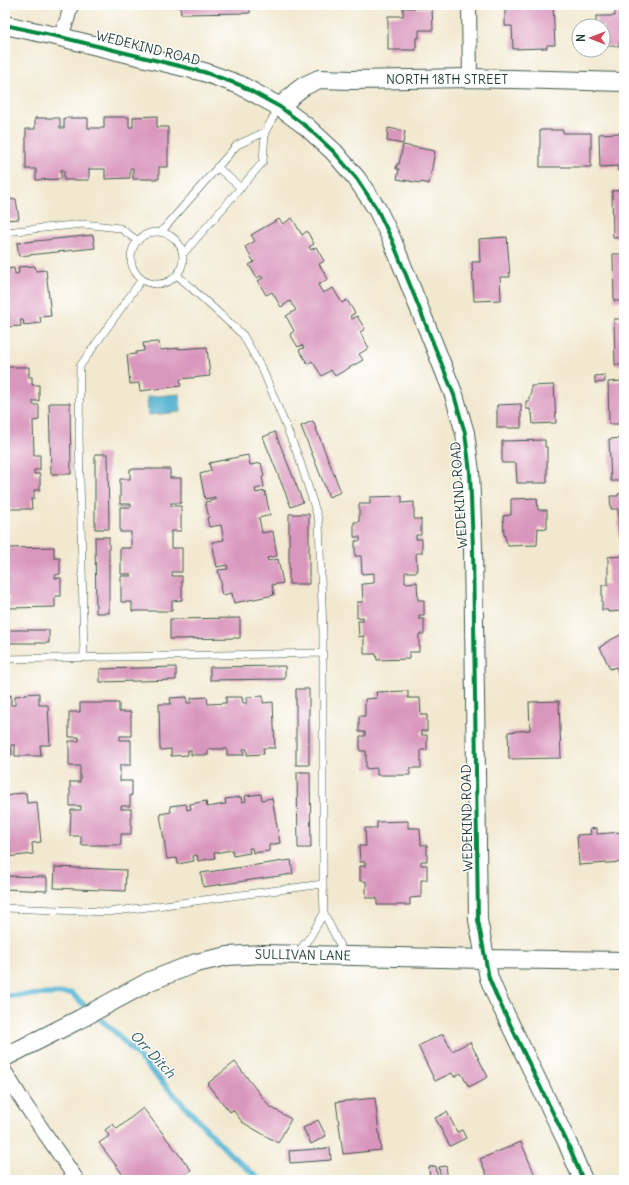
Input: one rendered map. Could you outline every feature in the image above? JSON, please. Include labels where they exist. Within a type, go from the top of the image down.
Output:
[{"type":"street","points":[[60,37],[71,5]]},
{"type":"street","points":[[469,5],[470,78]]},
{"type":"street","name":"WEDEKIND ROAD","points":[[5,25],[204,72],[240,85],[280,107],[307,127],[334,152],[357,180],[377,209],[392,240],[454,395],[465,434],[470,472],[473,548],[478,920],[489,978],[567,1142],[583,1180]]},
{"type":"street","name":"NORTH 18TH STREET","points":[[280,107],[304,86],[319,79],[352,80],[470,78],[624,82]]},
{"type":"street","name":"SULLIVAN LANE","points":[[5,1057],[150,981],[196,963],[228,956],[263,954],[624,961]]},
{"type":"street","points":[[5,1072],[24,1103],[77,1180]]},
{"type":"lane","points":[[183,254],[263,162],[266,132],[280,107]]},
{"type":"lane","points":[[161,232],[237,144],[266,132]]},
{"type":"lane","points":[[217,168],[241,188]]},
{"type":"lane","points":[[5,232],[83,224],[120,228],[138,241]]},
{"type":"lane","points":[[161,232],[173,237],[178,242],[183,254],[182,265],[177,275],[171,280],[156,284],[142,279],[136,273],[132,265],[131,256],[133,248],[142,236],[148,233],[161,232]]},
{"type":"lane","points":[[177,275],[243,335],[264,373],[299,458],[319,521],[323,653],[324,913],[345,956]]},
{"type":"lane","points":[[84,657],[79,434],[80,366],[142,279]]},
{"type":"lane","points":[[5,659],[323,653]]},
{"type":"lane","points":[[5,908],[108,912],[323,884]]},
{"type":"lane","points":[[296,955],[310,937],[324,913]]},
{"type":"water","points":[[180,394],[181,412],[148,415],[147,397]]},
{"type":"building","points":[[180,5],[250,5],[250,13],[181,14]]},
{"type":"building","points":[[505,5],[553,5],[555,45],[547,45],[547,48],[513,49],[512,26],[505,26]]},
{"type":"building","points":[[403,8],[432,8],[433,30],[419,30],[419,38],[416,38],[416,50],[388,50],[388,16],[403,16]]},
{"type":"building","points":[[615,8],[624,8],[624,43],[619,43],[619,46],[611,46],[611,18],[596,18],[596,16],[615,16]]},
{"type":"building","points":[[157,116],[157,127],[168,127],[168,167],[159,167],[159,179],[133,179],[133,168],[130,168],[130,178],[105,179],[105,169],[89,169],[89,180],[64,180],[64,170],[61,170],[61,179],[36,180],[36,169],[26,169],[26,129],[35,129],[35,118],[60,118],[60,128],[64,128],[64,118],[88,118],[88,128],[104,128],[104,117],[129,117],[129,127],[133,127],[133,117]]},
{"type":"building","points":[[388,128],[405,131],[403,144],[387,141]]},
{"type":"building","points":[[540,130],[563,130],[563,133],[591,133],[591,167],[540,167]]},
{"type":"building","points":[[622,133],[624,141],[624,171],[618,171],[618,166],[600,167],[599,134]]},
{"type":"building","points":[[403,145],[435,151],[429,184],[397,179],[399,169],[396,169],[397,164],[399,164]]},
{"type":"building","points":[[6,168],[8,185],[5,185]]},
{"type":"building","points":[[624,190],[624,237],[613,238],[612,191]]},
{"type":"building","points":[[16,199],[19,219],[5,220],[5,200]]},
{"type":"building","points":[[292,218],[302,235],[307,231],[314,244],[309,247],[311,250],[316,247],[324,261],[319,264],[328,279],[318,285],[323,293],[333,288],[342,303],[347,300],[355,313],[350,316],[352,319],[357,316],[365,329],[360,332],[369,348],[359,354],[363,360],[335,376],[331,370],[322,376],[312,361],[308,364],[299,350],[304,348],[302,345],[298,347],[290,334],[294,331],[286,316],[296,310],[290,301],[281,307],[272,292],[266,295],[258,281],[263,278],[261,276],[257,278],[249,265],[254,262],[245,247],[255,241],[251,235],[279,219],[283,224]]},
{"type":"building","points":[[93,235],[95,248],[19,256],[17,243]]},
{"type":"building","points":[[507,237],[510,277],[500,277],[501,300],[474,301],[472,262],[480,262],[479,239]]},
{"type":"building","points":[[613,254],[624,254],[624,301],[614,301]]},
{"type":"building","points":[[35,266],[36,271],[46,270],[51,316],[40,317],[41,323],[24,325],[23,320],[20,320],[21,326],[5,327],[5,269],[14,268],[15,274],[19,273],[18,267]]},
{"type":"building","points":[[614,319],[624,319],[624,365],[615,365]]},
{"type":"building","points":[[159,342],[160,350],[207,347],[210,376],[180,379],[181,386],[140,391],[139,383],[130,384],[127,355],[144,351],[143,343]]},
{"type":"building","points":[[5,367],[29,367],[29,377],[32,377],[32,385],[39,385],[39,401],[33,401],[33,405],[39,405],[39,420],[33,421],[34,455],[40,455],[40,470],[34,470],[34,474],[40,474],[40,490],[34,490],[34,499],[31,499],[32,509],[5,509]]},
{"type":"building","points":[[605,375],[605,382],[595,383],[595,376]]},
{"type":"building","points":[[624,381],[624,424],[609,424],[608,382]]},
{"type":"building","points":[[554,385],[556,423],[533,424],[532,413],[531,414],[530,409],[526,409],[526,401],[529,401],[529,397],[531,396],[531,386]]},
{"type":"building","points":[[49,403],[70,403],[71,474],[51,474]]},
{"type":"building","points":[[521,404],[521,428],[497,428],[497,405]]},
{"type":"building","points":[[313,421],[341,492],[329,497],[301,426]]},
{"type":"building","points":[[275,432],[303,502],[291,507],[263,437]]},
{"type":"building","points":[[624,438],[624,481],[611,481],[609,439]]},
{"type":"building","points":[[545,440],[545,447],[547,447],[547,483],[517,483],[516,463],[502,463],[502,441]]},
{"type":"building","points":[[95,454],[108,454],[109,529],[95,529]]},
{"type":"building","points":[[248,455],[250,465],[261,463],[264,476],[262,477],[264,487],[255,489],[256,493],[265,491],[270,515],[259,518],[262,533],[273,531],[277,556],[267,558],[268,561],[278,559],[283,583],[272,585],[274,595],[234,603],[232,593],[222,595],[220,586],[222,586],[218,570],[228,569],[227,565],[217,567],[212,542],[224,540],[221,525],[209,527],[207,518],[209,517],[205,502],[215,500],[215,497],[205,499],[200,474],[211,471],[209,463]]},
{"type":"building","points":[[130,469],[170,469],[170,478],[181,478],[181,503],[171,503],[171,506],[181,506],[181,531],[171,531],[171,548],[182,548],[182,572],[172,572],[172,576],[182,576],[182,600],[172,601],[172,611],[132,611],[132,602],[121,602],[121,576],[131,576],[131,574],[121,574],[120,548],[131,548],[131,532],[120,532],[120,507],[131,507],[131,504],[120,504],[120,479],[130,479]]},
{"type":"building","points":[[624,492],[624,537],[619,537],[618,509],[611,509],[610,496],[618,496],[618,494]]},
{"type":"building","points":[[402,496],[402,503],[414,502],[414,519],[421,519],[421,535],[416,535],[416,539],[422,539],[422,553],[416,553],[417,572],[405,572],[405,583],[417,582],[418,600],[424,600],[424,615],[419,615],[419,619],[424,619],[424,634],[419,634],[419,652],[409,652],[409,659],[377,660],[376,654],[364,654],[364,636],[359,637],[358,621],[363,621],[363,617],[357,618],[357,602],[363,602],[362,584],[374,583],[374,573],[362,574],[361,556],[355,556],[355,541],[360,541],[360,537],[354,537],[354,522],[359,522],[359,504],[370,504],[370,497]]},
{"type":"building","points":[[537,498],[538,510],[547,510],[547,529],[538,528],[537,545],[508,546],[504,534],[503,516],[511,515],[511,499]]},
{"type":"building","points":[[289,514],[309,514],[309,584],[289,584]]},
{"type":"building","points":[[95,537],[109,537],[109,613],[96,613]]},
{"type":"building","points":[[54,547],[54,558],[60,558],[60,574],[55,575],[55,578],[61,578],[61,596],[55,596],[55,607],[9,608],[9,596],[5,597],[5,580],[8,580],[8,576],[5,576],[5,560],[8,560],[8,548]]},
{"type":"building","points":[[624,556],[624,611],[608,612],[608,610],[602,610],[602,585],[608,585],[608,557]]},
{"type":"building","points":[[240,618],[240,638],[170,639],[170,619]]},
{"type":"building","points":[[5,630],[49,630],[49,643],[5,643]]},
{"type":"building","points":[[624,633],[624,685],[616,667],[610,669],[600,647]]},
{"type":"building","points":[[285,666],[285,679],[210,680],[210,667]]},
{"type":"building","points":[[176,667],[176,680],[100,682],[100,669]]},
{"type":"building","points":[[296,689],[309,689],[309,765],[296,765]]},
{"type":"building","points":[[408,691],[408,698],[420,698],[421,715],[427,715],[427,731],[421,731],[421,735],[427,735],[427,750],[421,750],[421,768],[410,768],[410,775],[377,775],[377,768],[366,769],[366,751],[360,751],[360,736],[365,736],[365,732],[359,732],[359,716],[365,716],[365,699],[377,698],[376,692]]},
{"type":"building","points":[[39,693],[39,705],[48,705],[50,745],[40,745],[41,756],[15,756],[15,745],[11,745],[12,755],[5,755],[5,696],[11,695],[11,705],[15,705],[15,696]]},
{"type":"building","points":[[263,696],[263,703],[273,702],[275,748],[263,748],[264,754],[247,755],[247,749],[243,749],[244,755],[227,755],[227,749],[208,749],[208,755],[191,755],[191,750],[188,750],[188,755],[171,756],[171,749],[160,750],[159,704],[171,704],[170,698],[187,697],[187,703],[191,703],[191,698],[207,697],[208,704],[226,703],[226,697],[242,697],[243,703],[247,703],[247,697]]},
{"type":"building","points":[[559,701],[561,758],[509,759],[508,732],[530,730],[529,702]]},
{"type":"building","points":[[80,703],[119,703],[119,712],[131,712],[131,736],[120,736],[120,740],[131,740],[131,765],[120,765],[120,781],[132,781],[130,806],[121,806],[121,809],[131,809],[131,834],[121,834],[121,845],[81,845],[81,836],[70,836],[71,810],[81,810],[81,806],[70,806],[70,782],[80,782],[80,766],[69,766],[69,741],[79,741],[79,737],[69,737],[69,712],[80,712]]},
{"type":"building","points":[[297,772],[310,772],[311,848],[298,848]]},
{"type":"building","points":[[26,793],[27,803],[37,802],[41,842],[32,843],[33,854],[7,857],[5,846],[5,796]]},
{"type":"building","points":[[261,794],[262,800],[272,798],[280,843],[269,845],[269,851],[253,853],[252,848],[249,848],[250,853],[233,856],[232,850],[214,853],[215,858],[198,861],[197,855],[193,856],[194,861],[178,864],[177,858],[167,859],[160,814],[171,812],[170,806],[186,804],[187,810],[191,809],[190,804],[206,801],[207,807],[226,804],[225,799],[241,797],[242,802],[246,801],[245,796]]},
{"type":"building","points":[[408,821],[408,828],[420,828],[421,845],[427,845],[427,861],[421,861],[421,865],[427,865],[427,880],[421,880],[421,897],[410,898],[410,905],[377,905],[377,898],[366,898],[366,881],[360,881],[360,866],[365,866],[365,862],[360,862],[359,846],[366,846],[365,828],[377,828],[377,822]]},
{"type":"building","points":[[597,828],[597,834],[622,832],[623,862],[579,865],[577,835],[591,834],[590,829]]},
{"type":"building","points":[[291,860],[293,874],[203,887],[201,873]]},
{"type":"building","points":[[55,867],[126,870],[125,891],[54,888]]},
{"type":"building","points":[[5,876],[47,877],[47,891],[5,889]]},
{"type":"building","points":[[443,1034],[452,1051],[470,1042],[488,1077],[469,1087],[461,1073],[454,1077],[452,1073],[435,1081],[418,1046]]},
{"type":"building","points":[[235,1062],[269,1106],[291,1119],[278,1143],[242,1122],[233,1110],[230,1112],[207,1084]]},
{"type":"building","points":[[375,1098],[381,1150],[343,1154],[336,1102]]},
{"type":"building","points":[[143,1108],[191,1170],[178,1180],[127,1180],[99,1143],[109,1136],[105,1130],[113,1124],[117,1129]]},
{"type":"building","points":[[447,1112],[457,1132],[462,1130],[466,1138],[450,1146],[435,1118]]},
{"type":"building","points":[[318,1120],[326,1136],[311,1144],[303,1128]]},
{"type":"building","points":[[521,1142],[537,1180],[489,1180],[480,1159]]},
{"type":"building","points":[[330,1148],[331,1160],[290,1163],[289,1151]]},
{"type":"building","points":[[436,1166],[438,1180],[430,1180],[429,1167]]},
{"type":"building","points":[[446,1166],[448,1180],[441,1180],[439,1167]]},
{"type":"waterway","name":"Orr Ditch","points":[[5,996],[71,993],[116,1033],[230,1154],[261,1180]]},
{"type":"cycle path","points":[[5,25],[204,72],[240,85],[280,107],[307,127],[334,152],[357,179],[377,209],[392,240],[454,395],[465,433],[470,472],[473,548],[478,920],[489,978],[567,1142],[583,1180]]}]
